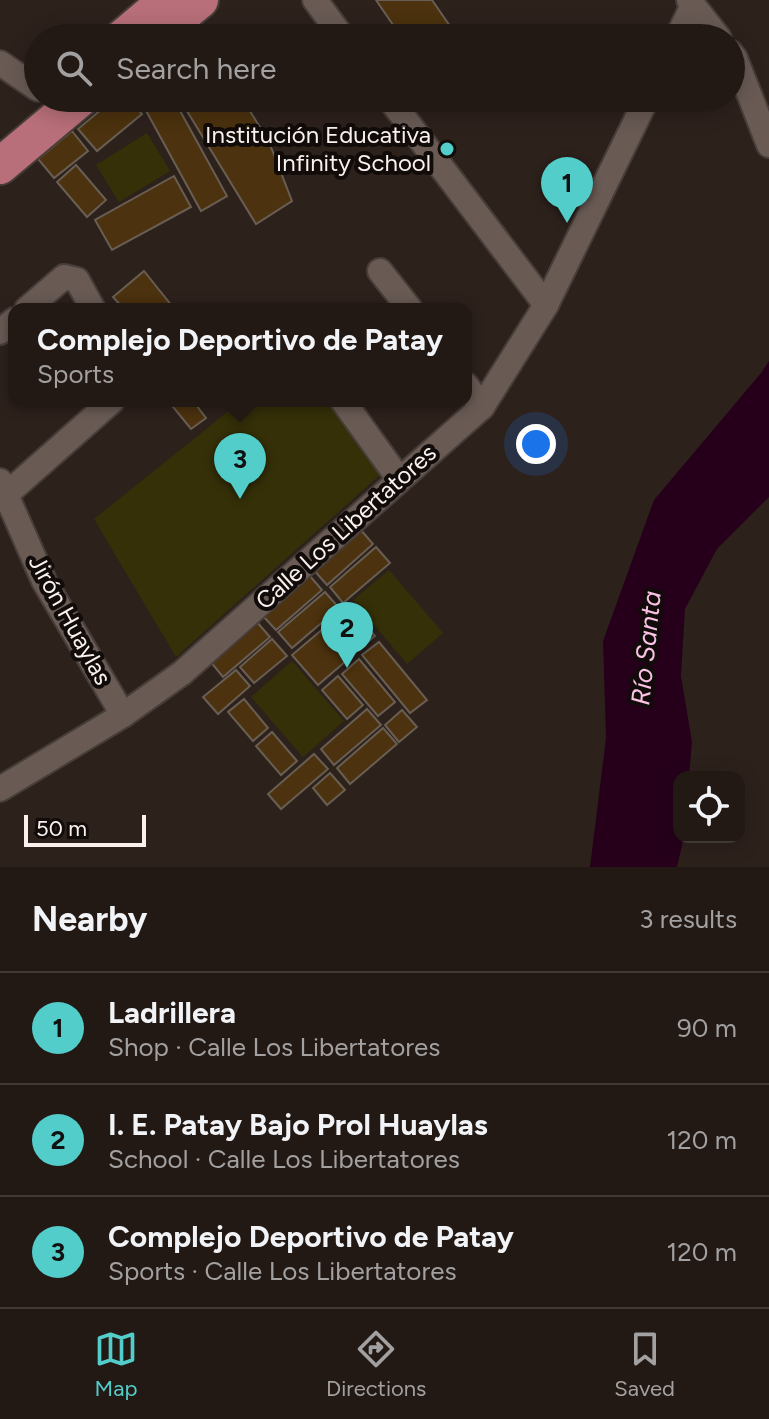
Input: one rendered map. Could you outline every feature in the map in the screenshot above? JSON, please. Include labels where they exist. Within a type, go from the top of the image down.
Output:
[{"type":"highway","points":[[139,24],[168,0]]},
{"type":"highway","points":[[171,24],[200,0]]},
{"type":"highway","points":[[0,140],[38,112]]},
{"type":"highway","points":[[0,166],[45,112]]},
{"type":"street","points":[[315,0],[333,24]]},
{"type":"street","points":[[682,24],[691,2]]},
{"type":"street","points":[[691,2],[708,24]]},
{"type":"street","points":[[0,63],[24,78]]},
{"type":"street","points":[[745,84],[769,145]]},
{"type":"street","points":[[400,112],[546,305]]},
{"type":"street","name":"Calle Los Libertatores","points":[[0,789],[123,715],[182,673],[482,407],[546,305],[640,112]]},
{"type":"street","points":[[380,271],[405,303]]},
{"type":"street","points":[[34,303],[64,277],[77,280],[90,303]]},
{"type":"street","points":[[472,393],[482,407]]},
{"type":"street","points":[[2,492],[105,407]]},
{"type":"street","points":[[347,407],[399,479]]},
{"type":"street","name":"Jirón Huaylas","points":[[2,492],[44,581],[123,715]]},
{"type":"shaded area","points":[[147,133],[170,171],[119,202],[96,165]]},
{"type":"shaded area","points":[[234,407],[341,407],[382,473],[176,657],[94,519]]},
{"type":"shaded area","points":[[389,570],[443,633],[407,664],[353,600]]},
{"type":"shaded area","points":[[292,661],[344,721],[303,757],[251,697]]},
{"type":"water","name":"Río Santa","points":[[769,361],[769,497],[717,549],[685,609],[681,676],[692,742],[690,771],[673,771],[673,843],[683,843],[677,867],[590,867],[606,738],[603,641],[654,500]]},
{"type":"building","points":[[376,0],[432,0],[449,24],[392,24]]},
{"type":"building","points":[[98,112],[142,114],[97,151],[78,129]]},
{"type":"building","points":[[147,112],[181,112],[227,196],[201,211]]},
{"type":"building","points":[[188,112],[251,112],[269,142],[292,201],[256,224]]},
{"type":"building","points":[[72,131],[88,151],[54,178],[38,159]]},
{"type":"building","points":[[76,165],[106,200],[87,217],[57,182]]},
{"type":"building","points":[[174,176],[191,207],[112,250],[95,220]]},
{"type":"building","points":[[144,271],[170,303],[118,303],[113,297]]},
{"type":"building","points":[[173,407],[198,407],[206,418],[191,429]]},
{"type":"building","points":[[360,529],[373,544],[327,585],[313,569]]},
{"type":"building","points":[[376,547],[390,563],[343,603],[330,587]]},
{"type":"building","points":[[309,575],[322,590],[276,630],[262,615]]},
{"type":"building","points":[[325,592],[339,608],[292,648],[278,632]]},
{"type":"building","points":[[350,606],[375,636],[318,685],[292,655]]},
{"type":"building","points":[[256,621],[270,637],[223,677],[210,661]]},
{"type":"building","points":[[272,639],[287,656],[254,683],[240,667]]},
{"type":"building","points":[[379,642],[427,700],[410,713],[362,655]]},
{"type":"building","points":[[359,659],[395,702],[378,716],[342,674]]},
{"type":"building","points":[[236,670],[250,686],[218,714],[203,697]]},
{"type":"building","points":[[338,676],[363,705],[347,719],[322,690]]},
{"type":"building","points":[[244,699],[268,728],[253,741],[228,712]]},
{"type":"building","points":[[367,709],[381,725],[334,765],[321,749]]},
{"type":"building","points":[[402,710],[417,727],[399,742],[385,725]]},
{"type":"building","points":[[383,728],[397,744],[350,784],[337,768]]},
{"type":"building","points":[[272,732],[297,761],[281,775],[256,746]]},
{"type":"building","points":[[314,754],[328,769],[281,809],[268,794]]},
{"type":"building","points":[[330,773],[345,790],[327,805],[313,788]]},
{"type":"place","name":"Institución Educativa Infinity School","points":[[447,149]]},
{"type":"place","name":"Ladrillera","points":[[567,223]]},
{"type":"place","name":"Complejo Deportivo de Patay","points":[[240,499]]},
{"type":"place","name":"I. E. Patay Bajo Prol Huaylas","points":[[347,668]]}]
